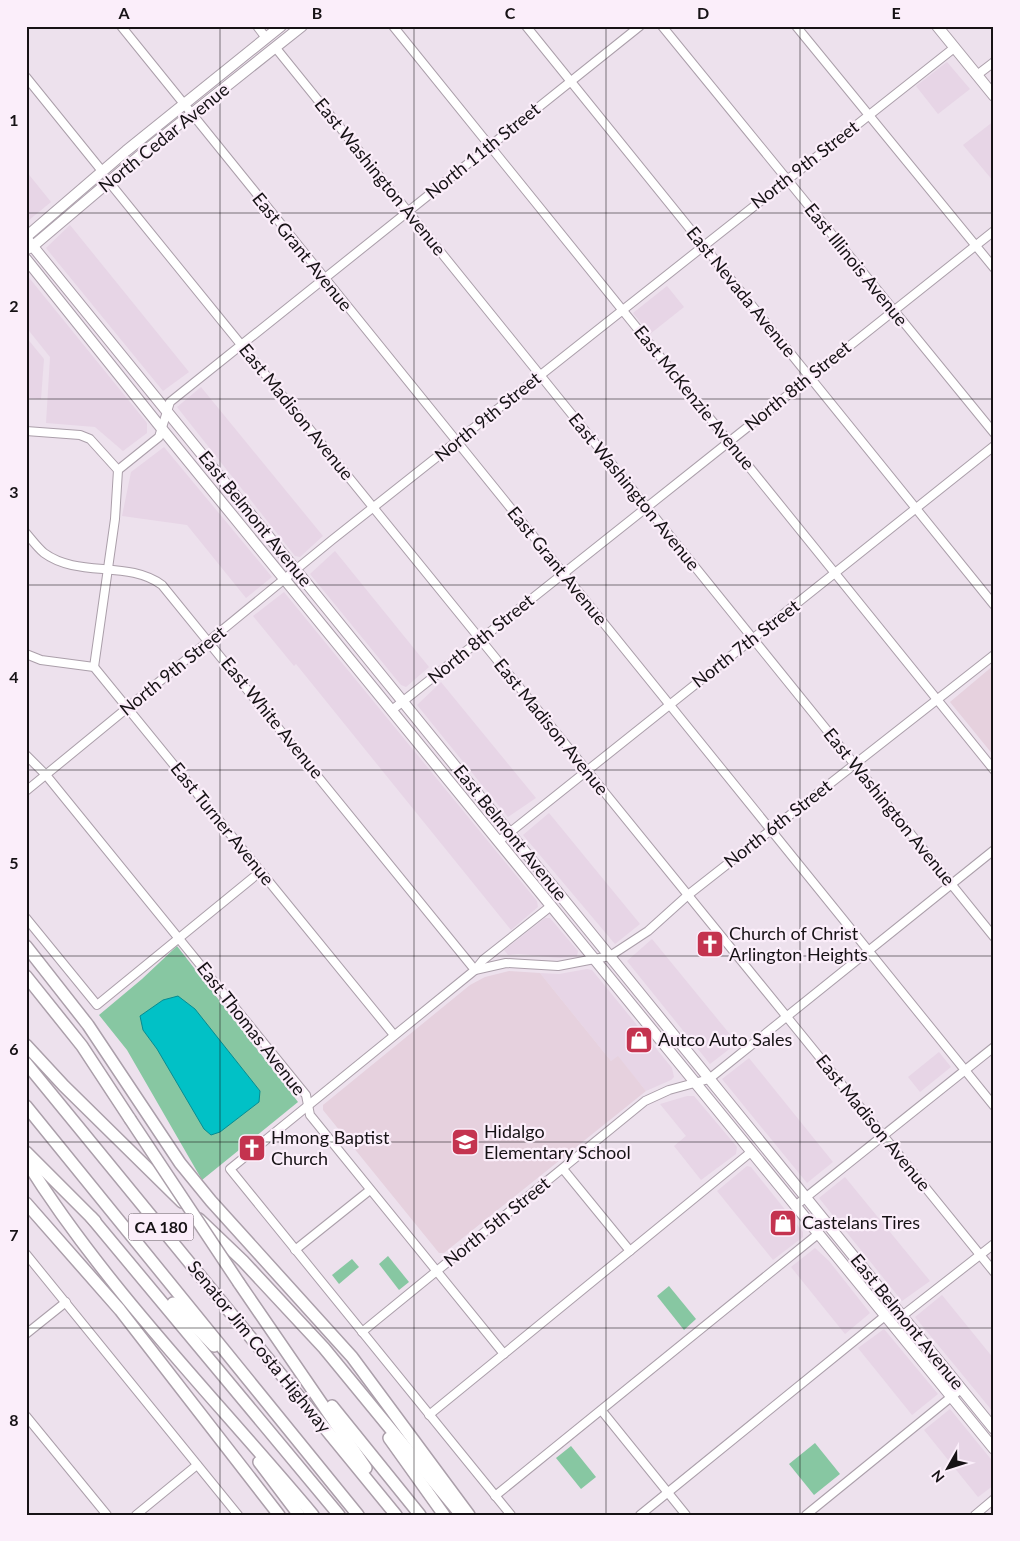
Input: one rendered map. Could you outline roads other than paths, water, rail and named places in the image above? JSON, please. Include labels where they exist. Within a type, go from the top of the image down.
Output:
[{"type":"highway","points":[[26,946],[88,1025],[180,1164],[217,1208],[352,1357],[469,1515]]},
{"type":"highway","points":[[26,976],[82,1046],[239,1283],[397,1515]]},
{"type":"highway","points":[[26,1045],[64,1086],[242,1261],[324,1348],[461,1515]]},
{"type":"highway","name":"Senator Jim Costa Highway","points":[[26,1062],[397,1515]]},
{"type":"highway","name":"Senator Jim Costa Highway","points":[[26,1106],[358,1515]]},
{"type":"highway","points":[[26,1152],[91,1217],[263,1398]]},
{"type":"highway","points":[[26,1161],[54,1205],[80,1240],[220,1408],[313,1515]]},
{"type":"highway","points":[[26,1203],[120,1310],[280,1515]]},
{"type":"highway","points":[[91,1217],[339,1515]]},
{"type":"highway","points":[[284,1305],[364,1403],[444,1515]]},
{"type":"highway","points":[[280,1343],[420,1515]]},
{"type":"highway","points":[[220,1408],[299,1515]]},
{"type":"main road","name":"North Cedar Avenue","points":[[28,242],[102,171],[280,26]]},
{"type":"main road","name":"North Cedar Avenue","points":[[28,242],[109,182],[302,26]]},
{"type":"main road","points":[[937,26],[994,96]]},
{"type":"main road","name":"East Belmont Avenue","points":[[28,242],[994,1429]]},
{"type":"main road","name":"East Belmont Avenue","points":[[26,259],[162,429],[994,1450]]},
{"type":"main road","points":[[818,1234],[826,1234],[847,1258],[870,1276]]},
{"type":"street","name":"East Grant Avenue","points":[[121,26],[191,115],[994,1106]]},
{"type":"street","points":[[257,26],[266,38]]},
{"type":"street","name":"East McKenzie Avenue","points":[[393,26],[994,770]]},
{"type":"street","name":"East Nevada Avenue","points":[[526,26],[994,606]]},
{"type":"street","name":"North 11th Street","points":[[167,411],[170,402],[241,344],[640,26]]},
{"type":"street","name":"East Illinois Avenue","points":[[662,26],[786,181],[994,433]]},
{"type":"street","points":[[796,26],[994,268]]},
{"type":"street","name":"East Washington Avenue","points":[[275,47],[994,937]]},
{"type":"street","name":"North 9th Street","points":[[26,791],[286,580],[332,540],[954,48]]},
{"type":"street","points":[[977,75],[994,62]]},
{"type":"street","points":[[26,77],[102,171]]},
{"type":"street","name":"East Madison Avenue","points":[[109,182],[994,1272]]},
{"type":"street","name":"North 8th Street","points":[[392,710],[994,231]]},
{"type":"street","points":[[118,470],[158,437],[167,411]]},
{"type":"street","points":[[26,431],[80,435],[90,439],[118,470],[115,519],[94,666],[41,660],[26,654]]},
{"type":"street","name":"North 7th Street","points":[[498,841],[586,769],[753,639],[994,446]]},
{"type":"street","name":"East White Avenue","points":[[26,533],[45,553],[54,558],[66,563],[133,572],[154,579],[169,593],[475,970]]},
{"type":"street","name":"North 6th Street","points":[[610,956],[648,931],[688,895],[994,655]]},
{"type":"street","name":"East Turner Avenue","points":[[94,666],[394,1035]]},
{"type":"street","name":"East Thomas Avenue","points":[[26,755],[46,775],[306,1095],[310,1115],[504,1354]]},
{"type":"street","name":"North 5th Street","points":[[362,1332],[646,1101],[669,1090],[709,1078],[994,850]]},
{"type":"street","points":[[26,918],[97,1005],[260,872]]},
{"type":"street","points":[[511,1515],[230,1169],[551,906]]},
{"type":"street","points":[[475,970],[506,963],[558,966],[610,956]]},
{"type":"street","points":[[795,1206],[994,1047]]},
{"type":"street","points":[[429,1415],[750,1152]]},
{"type":"street","points":[[563,1169],[630,1251]]},
{"type":"street","points":[[295,1250],[370,1190]]},
{"type":"street","points":[[495,1496],[818,1234]]},
{"type":"street","points":[[902,1316],[994,1244]]},
{"type":"street","points":[[26,1254],[238,1515]]},
{"type":"street","points":[[26,1334],[66,1302]]},
{"type":"street","points":[[640,1515],[884,1316]]},
{"type":"street","points":[[806,1515],[961,1389]]},
{"type":"street","points":[[602,1411],[686,1515]]},
{"type":"street","points":[[26,1416],[107,1515]]},
{"type":"street","points":[[136,1515],[197,1465]]},
{"type":"street","points":[[974,1515],[994,1499]]},
{"type":"water","points":[[178,996],[195,1009],[260,1091],[259,1102],[220,1132],[211,1135],[204,1129],[157,1049],[143,1030],[140,1016],[163,1000]]},
{"type":"place","name":"Church of Christ Arlington Heights","points":[[710,944]]},
{"type":"place","name":"Autco Auto Sales","points":[[639,1040]]},
{"type":"place","name":"Hidalgo Elementary School","points":[[465,1142]]},
{"type":"place","name":"Hmong Baptist Church","points":[[252,1148]]},
{"type":"place","name":"Castelans Tires","points":[[783,1223]]}]
